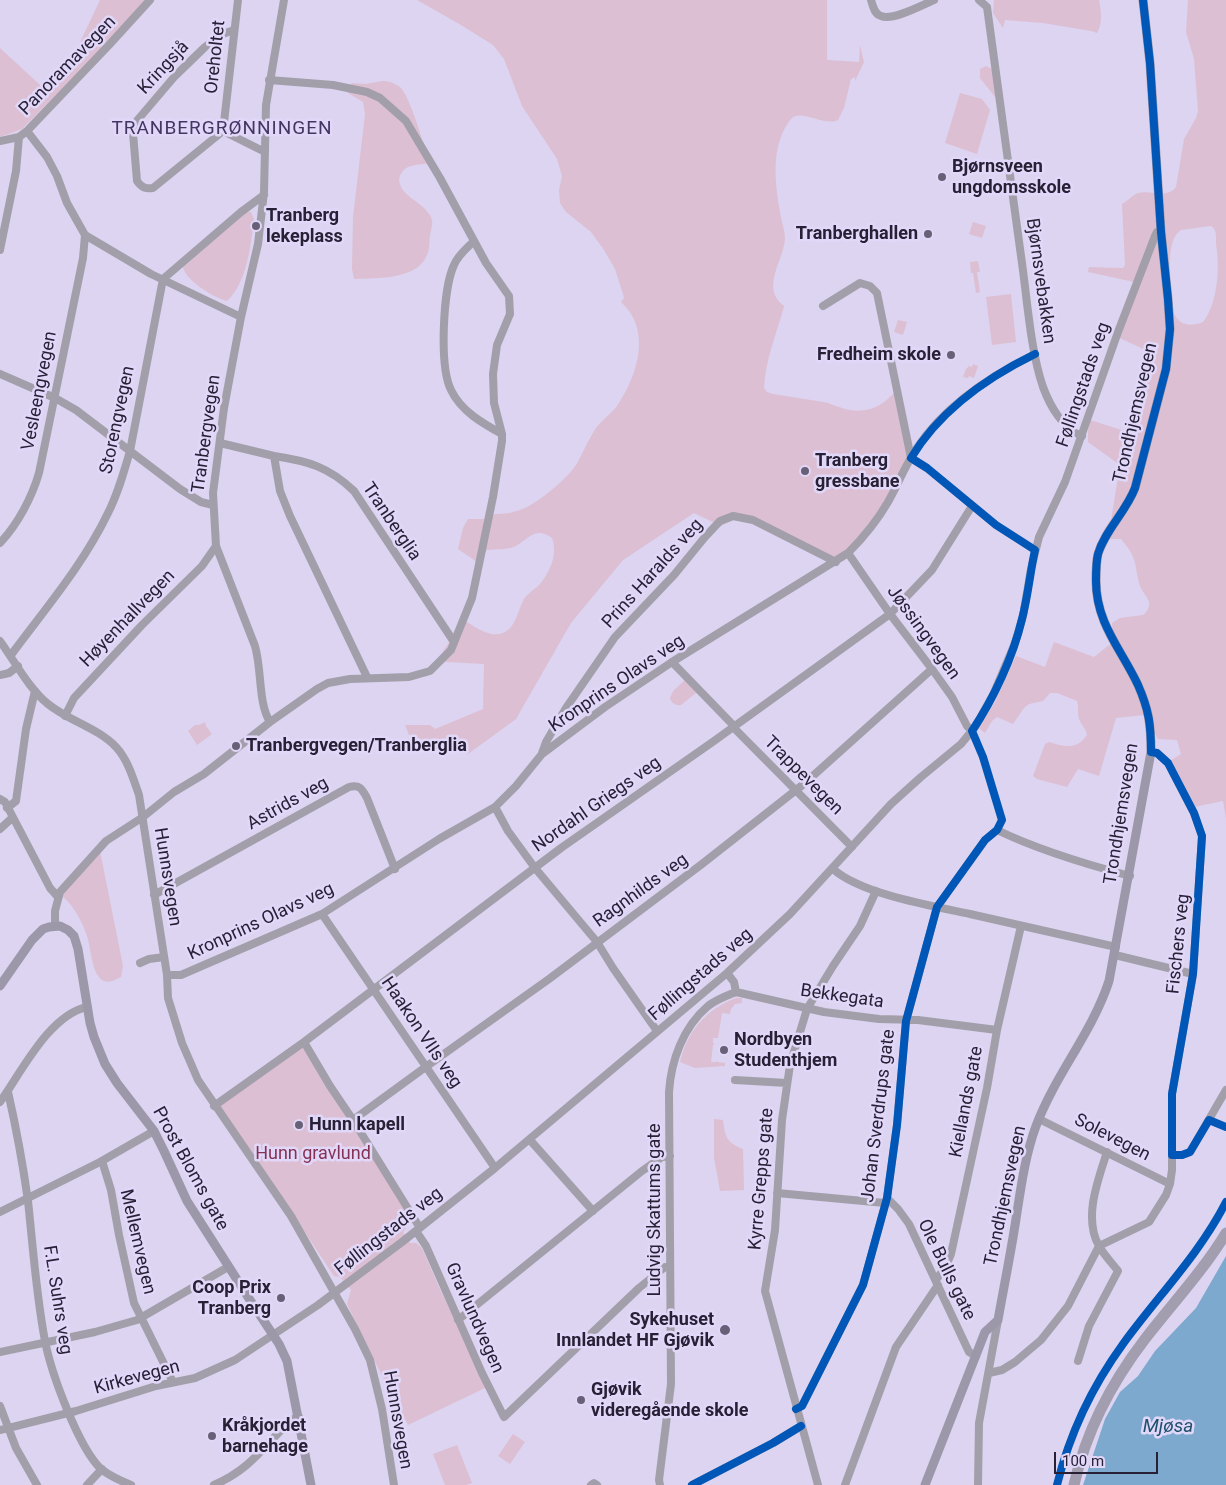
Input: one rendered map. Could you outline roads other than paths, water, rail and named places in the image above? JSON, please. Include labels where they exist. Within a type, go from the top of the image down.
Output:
[{"type":"highway","points":[[1074,1485],[1089,1436],[1115,1383],[1136,1350],[1189,1285],[1226,1233]]},
{"type":"main road","name":"Trondhjemsvegen","points":[[998,1320],[1025,1166],[1039,1119],[1059,1078],[1101,1004],[1110,980],[1151,752],[1151,726],[1145,705],[1137,684],[1111,638],[1101,615],[1097,600],[1096,570],[1102,544],[1133,493],[1166,369],[1170,328],[1161,232],[1150,63],[1143,0]]},
{"type":"main road","points":[[0,986],[37,934],[47,927],[54,926]]},
{"type":"main road","name":"Prost Bloms gate","points":[[54,926],[66,929],[76,939],[94,1037],[105,1064],[117,1083],[154,1131],[186,1202],[280,1344],[289,1366],[311,1485]]},
{"type":"main road","points":[[925,1485],[985,1332],[998,1320]]},
{"type":"street","name":"Panoramavegen","points":[[0,141],[19,137],[27,131],[150,0]]},
{"type":"street","name":"Oreholtet","points":[[223,131],[238,0]]},
{"type":"street","name":"Tranbergvegen","points":[[270,722],[265,714],[257,652],[216,546],[213,505],[215,470],[224,408],[241,317],[258,244],[264,195],[266,105],[284,0]]},
{"type":"street","points":[[871,0],[873,9],[879,16],[888,18],[934,0]]},
{"type":"street","name":"Bjørnsvebakken","points":[[979,0],[987,7],[988,11],[1035,354],[1042,384],[1054,408],[1069,429],[1082,436]]},
{"type":"street","name":"Kringsjå","points":[[223,131],[153,188],[146,189],[140,186],[137,181],[133,132],[135,123],[175,76],[205,46],[220,35],[234,30]]},
{"type":"street","points":[[54,926],[54,911],[63,888],[106,841],[142,817],[174,792],[204,774],[317,688],[328,683],[367,677],[409,677],[430,671],[451,650],[472,598],[496,478],[502,434],[494,403],[492,374],[497,345],[510,314],[509,296],[486,263],[440,178],[406,121],[391,106],[367,92],[350,88],[269,80]]},
{"type":"street","points":[[27,131],[47,158],[57,176],[67,203],[85,235],[151,274],[241,317]]},
{"type":"street","points":[[223,131],[265,152]]},
{"type":"street","points":[[0,245],[16,171],[19,137]]},
{"type":"street","points":[[162,279],[264,195]]},
{"type":"street","name":"Føllingstads veg","points":[[274,1336],[418,1230],[530,1140],[727,973],[776,928],[833,869],[891,804],[921,777],[956,750],[972,731],[992,695],[1015,643],[1023,616],[1035,550],[1057,501],[1082,436],[1155,236],[1157,232],[1161,232]]},
{"type":"street","name":"Vesleengvegen","points":[[0,542],[6,537],[34,490],[39,473],[85,235]]},
{"type":"street","points":[[474,241],[461,254],[454,265],[447,294],[443,327],[445,367],[450,389],[465,408],[477,421],[502,434]]},
{"type":"street","name":"Storengvegen","points":[[11,655],[93,542],[109,511],[122,479],[130,451],[162,279]]},
{"type":"street","points":[[823,306],[860,283],[870,286],[877,293],[911,458],[927,468],[996,525],[1035,550]]},
{"type":"street","name":"Kronprins Olavs veg","points":[[167,975],[181,974],[322,914],[494,807],[516,786],[542,754],[605,707],[752,611],[848,553],[861,540],[888,503],[911,458],[935,425],[968,395],[987,381],[1035,354]]},
{"type":"street","points":[[0,374],[55,398],[76,410],[184,492],[200,502],[213,505]]},
{"type":"street","name":"Tranberglia","points":[[220,443],[298,460],[321,467],[341,479],[354,491],[454,642]]},
{"type":"street","points":[[274,456],[280,491],[290,516],[367,677]]},
{"type":"street","name":"Nordahl Griegs veg","points":[[214,1106],[304,1042],[535,868],[890,614],[932,570],[972,506]]},
{"type":"street","name":"Prins Haralds veg","points":[[542,754],[546,742],[566,708],[615,637],[674,575],[720,521],[733,516],[752,520],[836,562]]},
{"type":"street","name":"Høyenhallvegen","points":[[65,716],[74,698],[137,630],[202,566],[216,546]]},
{"type":"street","name":"Jøssingvegen","points":[[848,553],[890,614],[952,697],[967,726],[972,731]]},
{"type":"street","name":"Hunnsvegen","points":[[0,640],[35,691],[46,703],[115,746],[130,770],[139,795],[167,975],[168,998],[182,1043],[198,1080],[214,1106],[250,1154],[292,1216],[355,1329],[370,1360],[382,1409],[394,1485]]},
{"type":"street","name":"Trappevegen","points":[[672,662],[852,847]]},
{"type":"street","points":[[5,676],[18,666]]},
{"type":"street","name":"Ragnhilds veg","points":[[353,1120],[549,979],[702,864],[796,790],[932,670]]},
{"type":"street","points":[[7,808],[16,801],[26,729],[35,691]]},
{"type":"street","name":"Fischers veg","points":[[1151,752],[1157,753],[1168,763],[1194,813],[1202,836],[1193,974],[1172,1094],[1170,1184]]},
{"type":"street","name":"Astrids veg","points":[[154,895],[349,787],[355,786],[362,789],[367,798],[395,869]]},
{"type":"street","points":[[0,799],[5,802],[50,888],[58,897]]},
{"type":"street","points":[[494,807],[508,831],[535,868],[597,942],[657,1031]]},
{"type":"street","points":[[0,829],[12,818]]},
{"type":"street","name":"Johan Sverdrups gate","points":[[796,1409],[802,1406],[864,1285],[886,1200],[897,1125],[906,1021],[937,907],[985,840],[997,830],[1014,839],[1130,876]]},
{"type":"street","points":[[833,869],[841,875],[876,891],[1021,926],[1193,974]]},
{"type":"street","name":"Kyrre Grepps gate","points":[[818,1485],[806,1439],[800,1426],[765,1292],[774,1239],[782,1120],[787,1083],[807,1009],[860,926],[876,891]]},
{"type":"street","name":"Haakon VIIs veg","points":[[322,914],[495,1168]]},
{"type":"street","name":"Kiellands gate","points":[[845,1485],[896,1347],[937,1283],[950,1254],[1021,926]]},
{"type":"street","points":[[140,963],[149,959],[164,957]]},
{"type":"street","points":[[727,973],[734,982],[736,992]]},
{"type":"street","name":"Bekkegata","points":[[736,992],[807,1009],[833,1013],[906,1021],[918,1020],[997,1030]]},
{"type":"street","name":"Ludvig Skattums gate","points":[[660,1485],[659,1480],[671,1384],[670,1081],[679,1046],[700,1014],[708,1006],[736,992]]},
{"type":"street","points":[[0,1102],[37,1047],[53,1028],[75,1010],[87,1006]]},
{"type":"street","name":"Gravlundvegen","points":[[304,1042],[418,1230],[482,1373],[504,1417],[639,1288],[665,1267],[670,1267]]},
{"type":"street","points":[[735,1080],[787,1083]]},
{"type":"street","points":[[1172,1155],[1182,1155],[1190,1152],[1226,1090]]},
{"type":"street","name":"F.L. Suhrs veg","points":[[8,1092],[27,1199],[45,1342],[68,1412],[90,1454],[102,1469],[131,1485]]},
{"type":"street","name":"Solevegen","points":[[1039,1119],[1170,1184]]},
{"type":"street","points":[[0,1212],[102,1161],[154,1131]]},
{"type":"street","points":[[530,1140],[593,1212]]},
{"type":"street","points":[[1078,1361],[1090,1326],[1118,1271],[1099,1246],[1093,1231],[1092,1216],[1096,1190],[1107,1152]]},
{"type":"street","points":[[458,1320],[662,1157],[670,1156]]},
{"type":"street","name":"Mellemvegen","points":[[102,1161],[134,1303],[173,1382]]},
{"type":"street","points":[[989,1372],[1002,1370],[1015,1362],[1050,1330],[1068,1306],[1099,1246],[1149,1222],[1166,1195],[1170,1184]]},
{"type":"street","points":[[777,1193],[886,1200]]},
{"type":"street","name":"Ole Bulls gate","points":[[886,1200],[898,1209],[909,1224],[970,1352],[976,1356]]},
{"type":"street","points":[[0,1352],[116,1327],[142,1317],[228,1267]]},
{"type":"street","name":"Trondhjemsvegen","points":[[978,1485],[980,1423],[998,1320]]},
{"type":"street","name":"Kirkevegen","points":[[4,1430],[173,1382],[194,1378],[235,1360],[274,1336]]},
{"type":"street","points":[[0,1406],[4,1430],[37,1485]]},
{"type":"street","points":[[214,1485],[237,1474],[291,1420],[299,1416]]},
{"type":"street","points":[[692,1485],[773,1443],[800,1426]]},
{"type":"street","points":[[87,1485],[102,1469]]},
{"type":"water","name":"Mjøsa","points":[[1226,1256],[1226,1485],[1083,1485],[1105,1419],[1120,1392],[1138,1376],[1155,1351],[1196,1308]]},
{"type":"place","name":"Bjørnsveen ungdomsskole","points":[[942,177]]},
{"type":"place","name":"Tranberg lekeplass","points":[[256,226]]},
{"type":"place","name":"Tranberghallen","points":[[928,234]]},
{"type":"place","name":"Fredheim skole","points":[[951,355]]},
{"type":"place","name":"Tranberg gressbane","points":[[805,471]]},
{"type":"place","name":"Tranbergvegen/Tranberglia","points":[[236,746]]},
{"type":"place","name":"Nordbyen Studenthjem","points":[[724,1050]]},
{"type":"place","name":"Hunn kapell","points":[[299,1125]]},
{"type":"place","name":"Coop Prix Tranberg","points":[[281,1298]]},
{"type":"place","name":"Sykehuset Innlandet HF Gjøvik","points":[[725,1330]]},
{"type":"place","name":"Gjøvik videregående skole","points":[[581,1400]]},
{"type":"place","name":"Kråkjordet barnehage","points":[[212,1436]]},
{"type":"district","name":"TRANBERGRØNNINGEN","points":[[222,129]]},
{"type":"park label","name":"Hunn gravlund","points":[[313,1154]]}]
